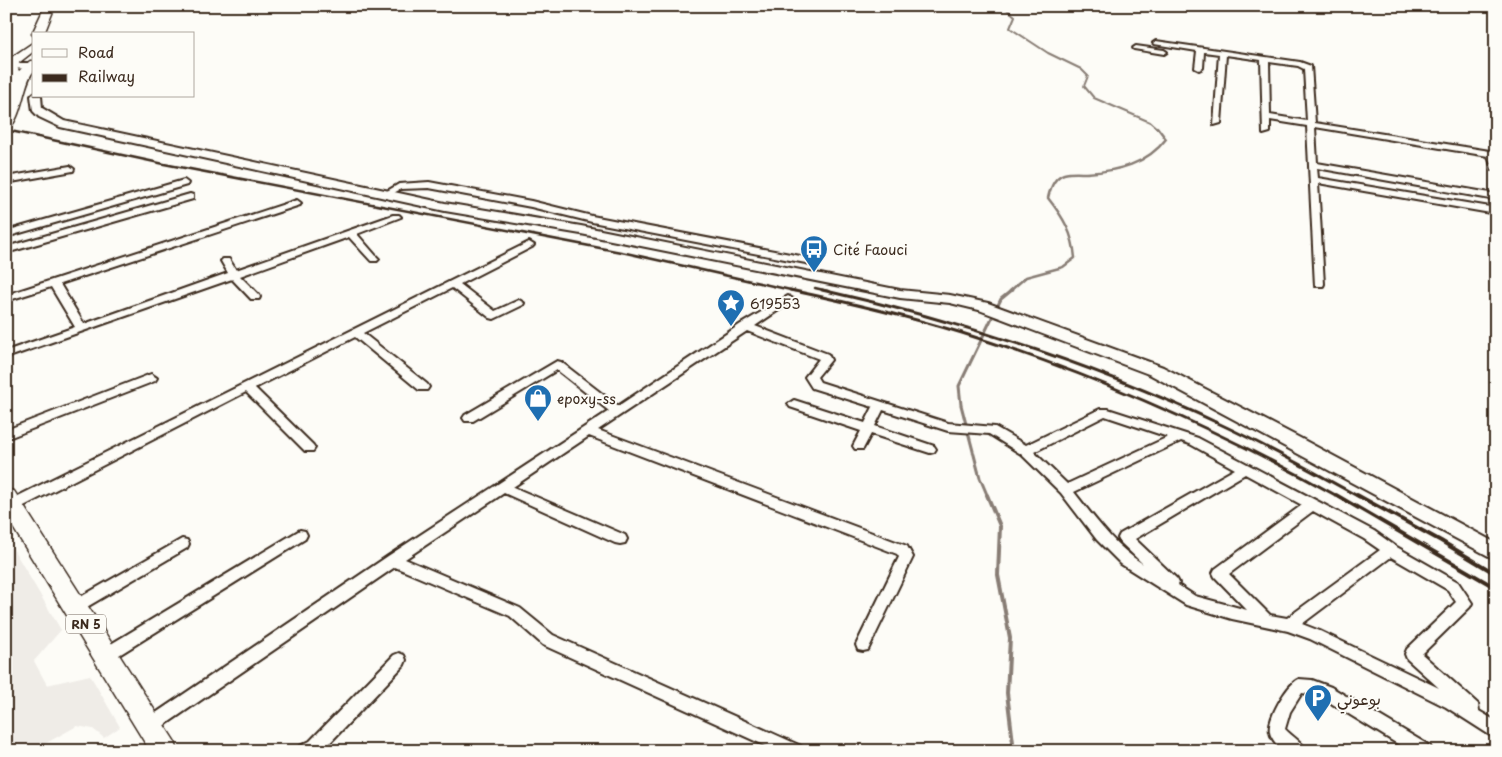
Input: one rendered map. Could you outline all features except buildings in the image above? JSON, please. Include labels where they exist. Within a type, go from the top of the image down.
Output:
[{"type":"main road","points":[[40,32],[50,6]]},
{"type":"main road","points":[[10,63],[32,46]]},
{"type":"main road","points":[[10,63],[32,63]]},
{"type":"main road","points":[[10,63],[19,91]]},
{"type":"main road","points":[[6,125],[19,91],[22,88],[24,73],[32,64]]},
{"type":"main road","points":[[36,98],[37,109],[60,124],[445,207],[580,230],[900,294],[950,299],[983,306],[1157,371],[1294,442],[1496,552]]},
{"type":"main road","name":"RN 5","points":[[9,501],[165,751]]},
{"type":"street","points":[[1156,43],[1164,51]]},
{"type":"street","points":[[1136,48],[1164,51],[1201,50],[1302,65],[1308,68],[1319,284]]},
{"type":"street","points":[[1199,68],[1201,50]]},
{"type":"street","points":[[1217,123],[1223,53]]},
{"type":"street","points":[[1265,59],[1266,132]]},
{"type":"street","points":[[1266,117],[1493,155],[1496,169]]},
{"type":"street","points":[[1313,164],[1496,197]]},
{"type":"street","points":[[6,180],[70,169]]},
{"type":"street","points":[[1314,180],[1496,211]]},
{"type":"street","points":[[6,234],[184,183]]},
{"type":"street","points":[[386,194],[399,186],[429,184],[471,194],[531,204],[592,219],[810,261]]},
{"type":"street","points":[[6,250],[190,197]]},
{"type":"street","points":[[6,298],[297,203]]},
{"type":"street","points":[[6,355],[396,217]]},
{"type":"street","points":[[351,233],[374,259]]},
{"type":"street","points":[[9,501],[248,387],[529,245]]},
{"type":"street","points":[[226,261],[234,275],[255,297]]},
{"type":"street","points":[[54,282],[82,329]]},
{"type":"street","points":[[454,284],[494,316],[519,303]]},
{"type":"street","points":[[150,726],[393,560],[788,298]]},
{"type":"street","points":[[745,326],[824,357],[825,360],[811,377],[816,385],[948,427],[991,430],[1025,451],[1065,490],[1102,536],[1126,560],[1190,601],[1289,625],[1315,635],[1451,702],[1494,727]]},
{"type":"street","points":[[356,333],[423,387]]},
{"type":"street","points":[[469,418],[557,365],[617,411]]},
{"type":"street","points":[[6,435],[151,378]]},
{"type":"street","points":[[248,387],[309,448]]},
{"type":"street","points":[[794,404],[930,449]]},
{"type":"street","points":[[858,446],[880,406]]},
{"type":"street","points":[[1025,451],[1104,412],[1194,441],[1369,535],[1390,550],[1453,586],[1465,603],[1412,654],[1494,727]]},
{"type":"street","points":[[587,431],[883,541],[902,550],[906,558],[863,645]]},
{"type":"street","points":[[1065,490],[1179,437]]},
{"type":"street","points":[[1190,601],[1125,538],[1246,468]]},
{"type":"street","points":[[502,487],[620,539]]},
{"type":"street","points":[[1266,620],[1220,573],[1313,504]]},
{"type":"street","points":[[106,655],[300,536]]},
{"type":"street","points":[[75,607],[182,544]]},
{"type":"street","points":[[1289,625],[1390,550]]},
{"type":"street","points":[[393,560],[515,612],[524,618],[538,634],[548,640],[795,751]]},
{"type":"street","points":[[306,751],[316,746],[399,660]]},
{"type":"street","points":[[1299,751],[1286,743],[1277,731],[1278,721],[1292,694],[1300,686],[1312,687],[1326,692],[1424,751]]},
{"type":"shaded area","points":[[12,547],[61,630],[34,661],[47,685],[90,675],[120,727],[104,738],[93,729],[77,726],[32,751],[6,751],[6,548]]},
{"type":"waterway","points":[[1003,6],[1015,16],[1010,28],[1048,53],[1081,69],[1088,76],[1084,86],[1094,98],[1150,122],[1158,129]]},
{"type":"waterway","points":[[1010,291],[1026,277],[1063,267],[1075,258],[1070,233],[1048,198],[1055,181],[1067,173],[1110,170],[1131,165],[1141,160],[1150,155],[1166,139],[1157,127]]},
{"type":"waterway","points":[[988,497],[980,478],[961,405],[959,386],[1001,299],[1012,290]]},
{"type":"waterway","points":[[987,495],[1000,526],[998,575],[1010,638],[1007,693],[1014,751]]},
{"type":"railway","points":[[6,130],[164,164],[626,253],[795,291]]},
{"type":"railway","points":[[815,288],[828,291]]},
{"type":"railway","points":[[790,290],[941,327],[1059,366],[1202,426],[1339,497]]},
{"type":"railway","points":[[822,290],[874,302],[975,330],[1076,364],[1174,403],[1240,433],[1359,497]]},
{"type":"railway","points":[[1336,495],[1496,588]]},
{"type":"railway","points":[[1357,495],[1441,541],[1496,574]]},
{"type":"place","name":"Cité Faouci","points":[[814,273]]},
{"type":"place","name":"619553","points":[[731,327]]},
{"type":"place","name":"epoxy-ss","points":[[538,422]]},
{"type":"place","name":"بوعوني","points":[[1318,722]]}]
